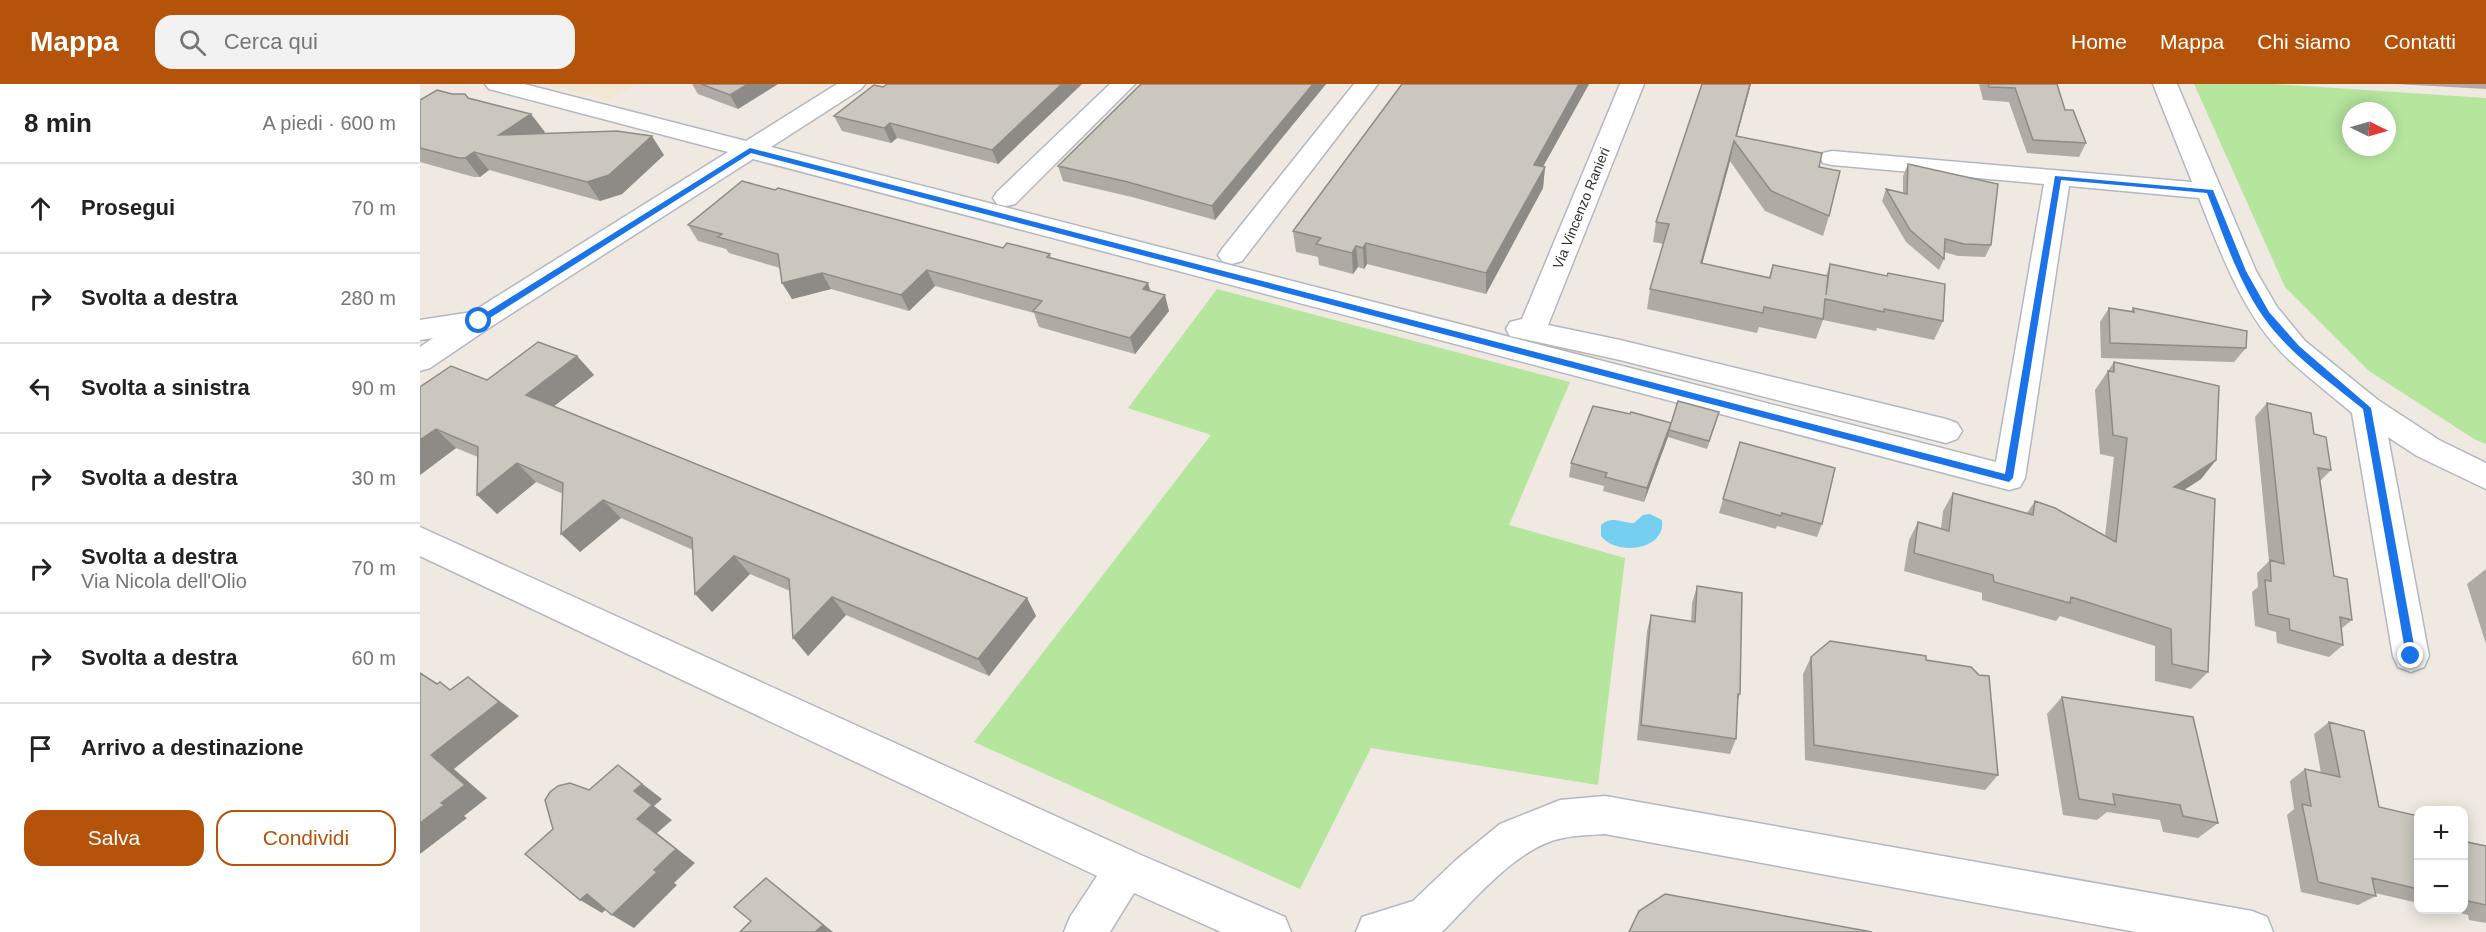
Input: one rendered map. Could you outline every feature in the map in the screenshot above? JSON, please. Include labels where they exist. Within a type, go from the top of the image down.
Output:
[{"type":"street","points":[[497,84],[1006,198],[1531,332],[1620,350],[1946,431]]},
{"type":"street","points":[[420,361],[479,321],[853,84]]},
{"type":"street","points":[[1006,198],[1123,84]]},
{"type":"street","points":[[1232,255],[1366,84]]},
{"type":"street","name":"Via Vincenzo Ranieri","points":[[1531,332],[1632,84]]},
{"type":"street","points":[[2165,84],[2242,271],[2266,314],[2295,348],[2367,408],[2428,448],[2486,477]]},
{"type":"street","points":[[761,143],[2009,478],[2058,178]]},
{"type":"street","points":[[1832,158],[2210,191]]},
{"type":"street","points":[[420,330],[479,321]]},
{"type":"street","points":[[2367,408],[2411,656]]},
{"type":"street","points":[[420,541],[1126,869],[1270,932]]},
{"type":"street","points":[[1377,932],[1425,919],[1471,874],[1514,838],[1560,819],[1605,815],[2252,932]]},
{"type":"street","points":[[1085,932],[1126,869]]},
{"type":"shaded area","points":[[545,84],[637,84],[608,100]]},
{"type":"green space","points":[[2194,84],[2273,84],[2486,98],[2486,444],[2474,439],[2369,371],[2285,287]]},
{"type":"green space","points":[[1217,289],[1570,382],[1509,525],[1625,558],[1598,785],[1371,748],[1300,889],[974,742],[1211,435],[1128,408]]},
{"type":"water","points":[[1650,514],[1662,520],[1661,530],[1648,544],[1628,548],[1608,542],[1601,536],[1601,525],[1609,520],[1634,523],[1643,515]]},
{"type":"building","points":[[701,84],[748,84],[730,95]]},
{"type":"building","points":[[887,84],[1062,84],[992,150],[890,123],[884,128],[834,116],[874,85],[883,87]]},
{"type":"building","points":[[1141,84],[1313,84],[1212,206],[1128,182],[1058,166]]},
{"type":"building","points":[[1402,84],[1579,84],[1534,165],[1545,167],[1486,273],[1366,243],[1363,248],[1356,246],[1352,253],[1316,244],[1321,238],[1293,231]]},
{"type":"building","points":[[1702,84],[1750,84],[1736,136],[1822,153],[1819,167],[1840,171],[1829,216],[1771,191],[1734,141],[1701,263],[1770,278],[1773,265],[1828,276],[1826,295],[1830,264],[1887,276],[1888,273],[1945,284],[1943,321],[1884,309],[1884,312],[1825,299],[1823,319],[1764,307],[1763,313],[1650,289],[1669,224],[1656,222]]},
{"type":"building","points":[[1988,84],[2057,84],[2065,110],[2073,110],[2086,143],[2033,140],[2015,88],[1989,87]]},
{"type":"building","points":[[437,90],[452,94],[465,94],[468,98],[531,114],[499,135],[617,131],[652,136],[609,175],[587,182],[474,152],[465,158],[459,158],[420,148],[420,100]]},
{"type":"building","points":[[1908,164],[1998,184],[1991,245],[1964,244],[1945,239],[1944,259],[1910,230],[1886,189],[1907,194]]},
{"type":"building","points":[[742,181],[775,190],[778,188],[1003,248],[1007,243],[1050,254],[1047,257],[1148,283],[1143,289],[1165,295],[1130,338],[1033,311],[1042,301],[927,270],[901,295],[822,273],[782,283],[778,254],[718,237],[722,234],[688,225]]},
{"type":"building","points":[[2109,308],[2134,312],[2133,308],[2247,331],[2246,348],[2110,343]]},
{"type":"building","points":[[538,342],[577,356],[526,395],[1027,598],[978,659],[832,597],[793,638],[789,579],[734,556],[695,594],[692,538],[603,500],[561,534],[563,483],[517,463],[477,495],[478,447],[436,429],[420,440],[420,387],[451,366],[487,380]]},
{"type":"building","points":[[2114,362],[2219,386],[2216,460],[2174,487],[2215,499],[2208,672],[2172,664],[2171,629],[2071,597],[2070,603],[1994,582],[1993,575],[1914,553],[1918,522],[1949,531],[1953,493],[2033,515],[2035,501],[2055,508],[2116,542],[2127,438],[2113,435],[2108,371],[2114,372]]},
{"type":"building","points":[[1678,401],[1719,412],[1709,441],[1669,430]]},
{"type":"building","points":[[2267,403],[2311,413],[2314,434],[2326,437],[2331,470],[2318,468],[2334,576],[2347,579],[2352,620],[2340,617],[2343,645],[2290,630],[2289,619],[2268,614],[2265,580],[2271,581],[2270,560],[2284,564]]},
{"type":"building","points":[[1593,406],[1630,414],[1631,412],[1671,423],[1647,488],[1605,477],[1607,473],[1571,463]]},
{"type":"building","points":[[1740,442],[1835,468],[1822,524],[1782,513],[1781,516],[1723,499]]},
{"type":"building","points":[[1697,586],[1742,593],[1740,694],[1738,694],[1736,739],[1641,725],[1651,615],[1695,622]]},
{"type":"building","points":[[1830,641],[1926,656],[1926,660],[1971,667],[1979,675],[1989,676],[1998,775],[1814,745],[1811,657]]},
{"type":"building","points":[[420,673],[437,684],[440,682],[450,690],[468,677],[499,702],[431,755],[465,785],[420,823]]},
{"type":"building","points":[[2062,697],[2193,717],[2218,823],[2183,816],[2180,805],[2113,794],[2115,805],[2079,799]]},
{"type":"building","points":[[2329,722],[2364,731],[2379,807],[2414,815],[2414,888],[2372,878],[2376,896],[2318,882],[2302,804],[2311,806],[2305,769],[2340,777]]},
{"type":"building","points":[[618,765],[642,784],[634,791],[652,805],[637,819],[676,849],[654,870],[657,872],[612,915],[587,894],[580,900],[525,854],[553,829],[545,800],[550,792],[558,786],[570,783],[589,790]]},
{"type":"building","points":[[2468,842],[2486,846],[2486,905],[2468,901]]},
{"type":"building","points":[[766,878],[823,925],[815,932],[740,932],[751,921],[734,907]]},
{"type":"building","points":[[1665,894],[1872,932],[1629,932],[1639,911]]},
{"type":"route","points":[[479,321],[750,151],[2009,478],[2058,178],[2210,191],[2242,271],[2266,314],[2295,348],[2367,408],[2411,656]]}]
